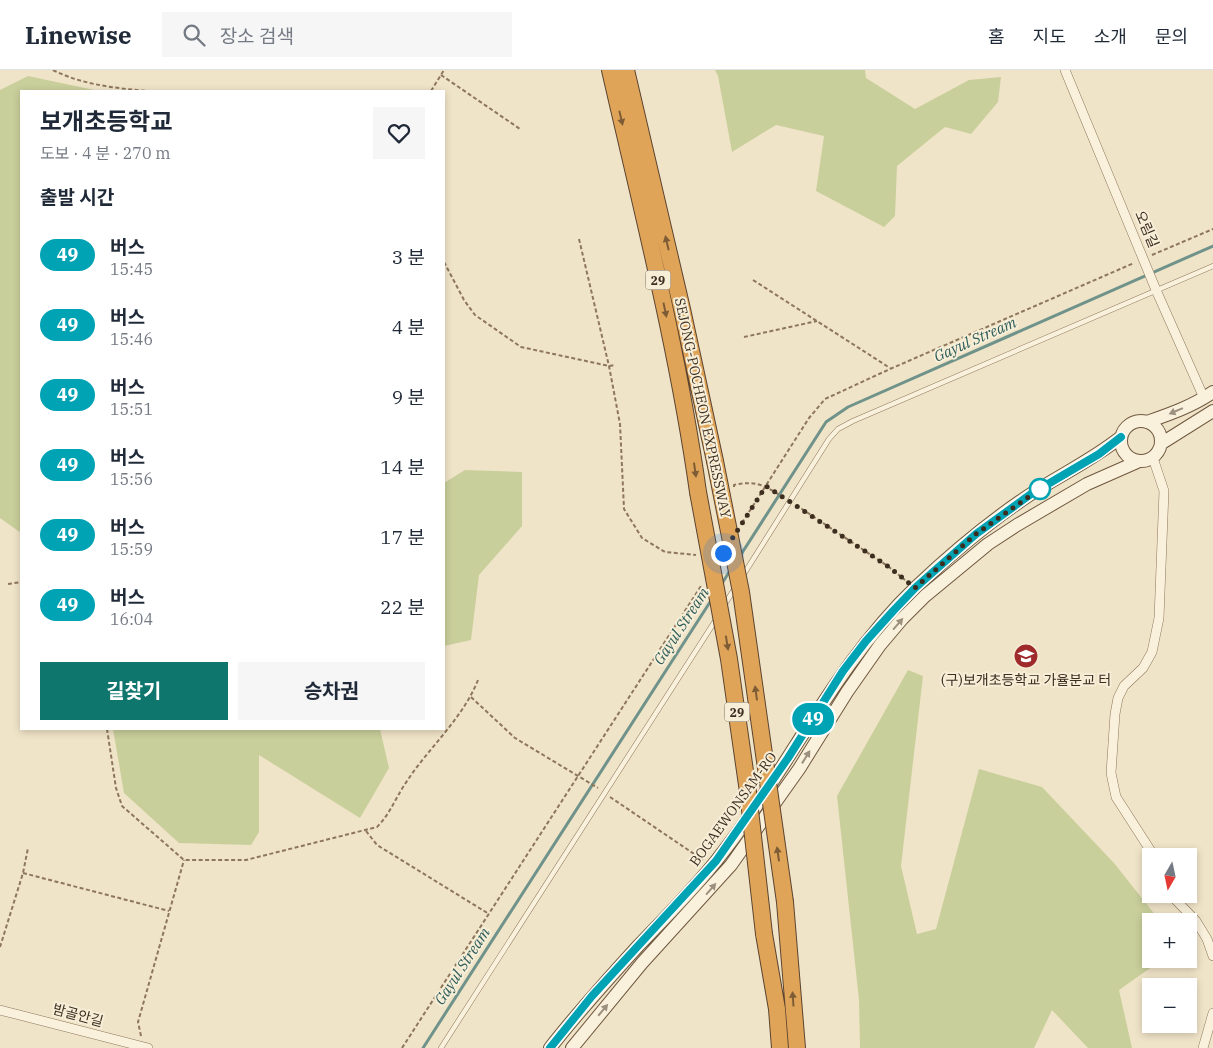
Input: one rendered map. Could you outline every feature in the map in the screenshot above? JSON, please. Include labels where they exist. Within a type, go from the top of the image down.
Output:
[{"type":"highway","name":"SEJONG-POCHEON EXPRESSWAY","points":[[610,70],[689,426],[698,492],[729,659],[748,792],[764,934],[777,1009],[780,1048]]},
{"type":"highway","name":"SEJONG-POCHEON EXPRESSWAY","points":[[626,70],[682,309],[741,592],[785,902],[797,1048]]},
{"type":"main road","points":[[1137,462],[1122,450],[1121,437],[1123,431],[1133,422],[1147,422],[1174,412],[1208,395]]},
{"type":"main road","points":[[1162,443],[1213,411]]},
{"type":"main road","points":[[572,1048],[642,963],[731,865],[798,769],[847,692],[880,645],[902,619],[926,596],[988,544],[1017,525],[1087,484],[1137,462],[1144,462],[1153,458],[1160,450],[1162,443],[1158,430],[1147,422]]},
{"type":"main road","name":"BOGAEWONSAM-RO","points":[[550,1048],[592,996],[712,866],[788,758],[843,671],[866,641],[915,588],[976,534],[1031,494],[1099,454],[1121,437]]},
{"type":"street","name":"오림길","points":[[1065,70],[1156,290],[1208,395]]},
{"type":"street","points":[[1149,848],[1116,797],[1112,787],[1111,773],[1115,714],[1118,698],[1124,686],[1143,668],[1152,652],[1159,618],[1164,491],[1153,458]]},
{"type":"street","points":[[1179,903],[1196,921],[1207,939],[1213,956]]},
{"type":"street","name":"밤골안길","points":[[0,1010],[146,1047]]},
{"type":"street","points":[[1203,1048],[1213,1012]]},
{"type":"lane","points":[[441,1048],[603,791],[829,440],[838,430],[853,421],[1213,266]]},
{"type":"path","points":[[53,70],[68,77],[112,88],[135,90]]},
{"type":"path","points":[[432,90],[444,70]]},
{"type":"path","points":[[441,76],[520,129]]},
{"type":"path","points":[[739,528],[809,418],[825,399],[890,368],[1145,262],[1213,230]]},
{"type":"path","points":[[579,239],[609,366],[620,424],[624,509],[642,538],[666,552],[694,556],[703,552]]},
{"type":"path","points":[[445,264],[464,300],[476,315],[521,347],[609,366],[615,365]]},
{"type":"path","points":[[754,280],[890,368]]},
{"type":"path","points":[[744,337],[818,321]]},
{"type":"path","points":[[732,493],[734,485],[749,481],[766,486],[889,567],[915,588]]},
{"type":"path","points":[[8,584],[20,582]]},
{"type":"path","points":[[402,1048],[702,586]]},
{"type":"path","points":[[107,730],[116,788],[122,806],[184,860],[246,860],[378,827],[387,817],[405,784],[461,713],[471,697],[478,680]]},
{"type":"path","points":[[471,697],[515,738],[603,791],[712,866]]},
{"type":"path","points":[[366,831],[377,845],[489,914]]},
{"type":"path","points":[[0,948],[23,873],[28,848]]},
{"type":"path","points":[[146,1047],[138,1022],[184,860]]},
{"type":"path","points":[[23,873],[169,911]]},
{"type":"green space","points":[[715,70],[865,70],[866,78],[915,109],[969,80],[1001,77],[998,102],[971,134],[945,127],[897,166],[895,216],[884,227],[816,191],[824,136],[776,125],[732,152],[718,76]]},
{"type":"green space","points":[[28,76],[94,90],[20,90],[20,532],[0,518],[0,90]]},
{"type":"green space","points":[[465,470],[522,472],[522,526],[479,575],[471,640],[445,646],[445,482]]},
{"type":"green space","points":[[908,670],[923,676],[901,866],[917,934],[936,929],[979,769],[1042,787],[1114,863],[1142,898],[1142,903],[1146,903],[1154,913],[1142,913],[1142,968],[1150,968],[1119,990],[1132,1048],[1088,1048],[1052,1010],[1034,1048],[860,1048],[859,1000],[837,796]]},
{"type":"green space","points":[[113,730],[380,730],[389,768],[360,818],[259,755],[259,832],[251,845],[179,843],[124,793]]},
{"type":"waterway","name":"Gayul Stream","points":[[740,556],[826,422],[848,407],[1213,246]]},
{"type":"waterway","name":"Gayul Stream","points":[[721,585],[731,569]]},
{"type":"waterway","name":"Gayul Stream","points":[[423,1048],[712,599]]},
{"type":"bus line","name":"49","points":[[550,1048],[592,996],[716,861],[788,758],[843,671],[866,641],[894,610],[915,588],[976,534],[1031,494],[1099,454],[1121,437]]},
{"type":"place","name":"(구)보개초등학교 가율분교 터","points":[[1026,656]]},
{"type":"route","points":[[723,553],[766,486],[889,567],[915,588],[976,534],[1044,486],[1040,489]]}]
